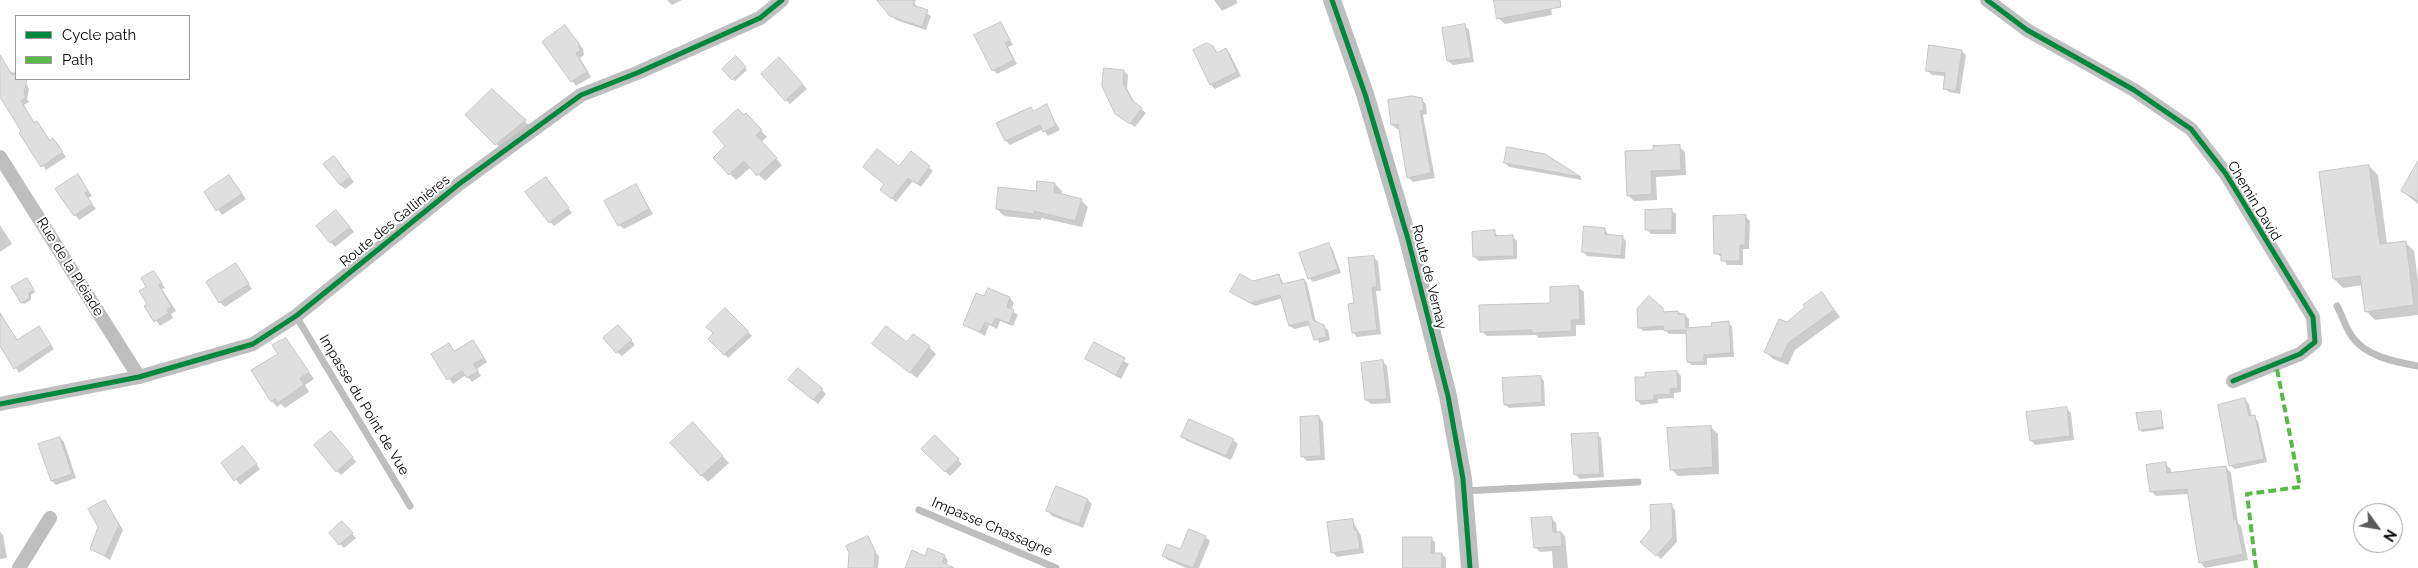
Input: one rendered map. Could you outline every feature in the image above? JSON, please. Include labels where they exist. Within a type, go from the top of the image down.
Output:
[{"type":"street","name":"Route des Gallinières","points":[[0,404],[139,377],[253,344],[296,316],[459,184],[581,95],[637,73],[760,18],[782,0]]},
{"type":"street","name":"Route de Vernay","points":[[1332,0],[1364,94],[1408,239],[1448,396],[1464,491],[1470,568]]},
{"type":"street","name":"Chemin David","points":[[1987,0],[2027,30],[2134,90],[2191,129],[2226,174],[2313,317],[2315,342],[2300,354],[2233,381]]},
{"type":"street","name":"Rue de la Pléiade","points":[[0,158],[139,377]]},
{"type":"street","points":[[20,568],[50,518]]},
{"type":"lane","points":[[2337,306],[2352,336],[2373,353],[2398,363],[2418,366]]},
{"type":"lane","name":"Impasse du Point de Vue","points":[[296,316],[410,506]]},
{"type":"lane","points":[[1464,491],[1638,482]]},
{"type":"lane","name":"Impasse Chassagne","points":[[919,510],[1056,568]]},
{"type":"building","points":[[877,0],[915,0],[913,5],[928,10],[922,27],[890,16]]},
{"type":"building","points":[[1494,0],[1560,0],[1561,7],[1497,19]]},
{"type":"building","points":[[1001,22],[1010,40],[1005,43],[1014,60],[992,71],[974,35]]},
{"type":"building","points":[[1465,24],[1471,58],[1447,61],[1442,28]]},
{"type":"building","points":[[565,25],[580,45],[578,46],[581,50],[576,53],[587,72],[571,82],[542,42]]},
{"type":"building","points":[[1207,43],[1213,46],[1217,53],[1226,48],[1237,72],[1210,85],[1193,50]]},
{"type":"building","points":[[1929,45],[1962,50],[1956,91],[1943,89],[1945,73],[1926,71]]},
{"type":"building","points":[[0,55],[12,75],[15,73],[15,80],[27,80],[24,94],[26,97],[21,101],[34,123],[37,121],[50,141],[53,138],[63,152],[41,167],[19,133],[21,131],[0,97]]},
{"type":"building","points":[[736,56],[746,67],[732,80],[722,69]]},
{"type":"building","points":[[779,57],[803,84],[785,101],[761,74]]},
{"type":"building","points":[[1104,68],[1124,70],[1123,83],[1132,100],[1142,108],[1130,124],[1115,114],[1102,86]]},
{"type":"building","points":[[492,89],[526,120],[495,145],[465,115]]},
{"type":"building","points":[[1412,96],[1422,98],[1424,110],[1420,111],[1431,173],[1407,178],[1398,124],[1391,125],[1388,100]]},
{"type":"building","points":[[1047,104],[1056,126],[1043,132],[1040,125],[1005,141],[996,123],[1031,107],[1033,111]]},
{"type":"building","points":[[738,109],[744,115],[746,113],[762,130],[756,135],[777,158],[757,176],[744,161],[729,175],[713,158],[725,146],[713,132]]},
{"type":"building","points":[[1680,145],[1681,170],[1651,171],[1652,194],[1627,196],[1625,151],[1653,150],[1653,146]]},
{"type":"building","points":[[1507,147],[1545,154],[1581,177],[1504,163]]},
{"type":"building","points":[[877,149],[899,166],[911,151],[930,166],[917,184],[908,178],[892,199],[880,190],[884,184],[863,167]]},
{"type":"building","points":[[334,156],[350,177],[340,185],[323,164]]},
{"type":"building","points":[[2418,161],[2418,201],[2401,191]]},
{"type":"building","points":[[2369,165],[2380,244],[2406,241],[2414,305],[2365,312],[2360,276],[2333,279],[2319,172]]},
{"type":"building","points":[[78,174],[88,191],[85,193],[92,204],[74,216],[55,189]]},
{"type":"building","points":[[229,175],[242,194],[216,211],[204,192]]},
{"type":"building","points":[[546,177],[569,208],[549,223],[525,192]]},
{"type":"building","points":[[1037,181],[1055,183],[1054,192],[1082,199],[1075,221],[1034,211],[1034,214],[996,209],[998,187],[1036,191]]},
{"type":"building","points":[[636,184],[649,209],[618,226],[604,201]]},
{"type":"building","points":[[1672,209],[1672,230],[1645,230],[1645,210]]},
{"type":"building","points":[[336,210],[350,227],[330,243],[316,226]]},
{"type":"building","points":[[1746,215],[1745,245],[1740,245],[1740,261],[1721,261],[1721,254],[1714,254],[1713,216]]},
{"type":"building","points":[[1584,226],[1605,228],[1605,234],[1623,236],[1621,256],[1582,252]]},
{"type":"building","points":[[1495,230],[1495,236],[1513,235],[1514,256],[1473,257],[1472,232]]},
{"type":"building","points":[[1329,243],[1338,269],[1308,279],[1299,253]]},
{"type":"building","points":[[1374,256],[1377,287],[1372,287],[1377,330],[1352,333],[1348,304],[1354,303],[1348,258]]},
{"type":"building","points":[[236,263],[249,284],[219,303],[206,282]]},
{"type":"building","points":[[154,271],[162,283],[159,285],[172,307],[167,310],[169,313],[154,322],[144,306],[147,304],[139,291],[146,287],[141,278]]},
{"type":"building","points":[[1240,274],[1253,281],[1279,274],[1282,284],[1304,279],[1313,320],[1324,325],[1327,337],[1314,340],[1308,321],[1289,326],[1280,295],[1250,303],[1230,292]]},
{"type":"building","points":[[27,278],[34,290],[29,293],[30,298],[21,303],[11,287]]},
{"type":"building","points":[[1579,286],[1580,320],[1571,320],[1572,331],[1532,333],[1532,330],[1480,332],[1479,305],[1550,303],[1550,287]]},
{"type":"building","points":[[988,288],[1010,297],[1007,307],[1014,310],[1009,323],[995,318],[992,325],[985,322],[980,332],[963,325],[976,293],[984,296]]},
{"type":"building","points":[[1822,292],[1834,310],[1788,343],[1781,359],[1764,352],[1779,319],[1787,322],[1805,307],[1803,305]]},
{"type":"building","points":[[1649,296],[1663,308],[1663,312],[1678,311],[1678,314],[1685,314],[1686,328],[1712,326],[1711,323],[1729,321],[1731,353],[1704,355],[1704,362],[1687,362],[1686,330],[1664,331],[1663,326],[1638,328],[1637,309]]},
{"type":"building","points":[[725,308],[749,332],[724,355],[708,339],[713,333],[706,327]]},
{"type":"building","points":[[0,313],[17,340],[39,326],[51,345],[14,369],[0,346]]},
{"type":"building","points":[[618,325],[632,340],[616,353],[603,338]]},
{"type":"building","points":[[886,326],[907,342],[913,334],[930,346],[910,373],[872,344]]},
{"type":"building","points":[[286,338],[309,372],[300,378],[304,385],[278,403],[275,399],[271,402],[251,370],[278,354],[272,345]]},
{"type":"building","points":[[473,340],[484,358],[473,364],[478,371],[467,378],[462,371],[447,380],[431,354],[449,343],[454,351]]},
{"type":"building","points":[[1094,342],[1125,358],[1116,375],[1085,359]]},
{"type":"building","points":[[1383,360],[1387,399],[1365,400],[1361,363]]},
{"type":"building","points":[[798,368],[823,389],[813,400],[788,380]]},
{"type":"building","points":[[1677,371],[1678,388],[1670,389],[1671,394],[1654,395],[1654,400],[1636,401],[1635,377],[1645,377],[1645,373]]},
{"type":"building","points":[[1541,376],[1542,402],[1504,405],[1502,378]]},
{"type":"building","points":[[2245,398],[2249,416],[2255,415],[2264,459],[2229,466],[2218,405]]},
{"type":"building","points":[[2067,407],[2070,436],[2030,441],[2026,412]]},
{"type":"building","points":[[2161,411],[2163,427],[2139,430],[2136,413]]},
{"type":"building","points":[[1319,416],[1321,456],[1301,457],[1300,417]]},
{"type":"building","points":[[1189,419],[1234,439],[1226,456],[1181,437]]},
{"type":"building","points":[[693,422],[723,456],[701,476],[670,443]]},
{"type":"building","points":[[1711,426],[1713,467],[1670,470],[1667,428]]},
{"type":"building","points":[[331,431],[353,457],[336,472],[314,445]]},
{"type":"building","points":[[1598,433],[1600,474],[1574,475],[1571,434]]},
{"type":"building","points":[[935,435],[959,459],[945,472],[921,449]]},
{"type":"building","points":[[60,437],[72,474],[51,481],[38,444]]},
{"type":"building","points":[[243,446],[257,464],[234,481],[221,463]]},
{"type":"building","points":[[2166,462],[2167,473],[2226,466],[2234,520],[2236,519],[2243,554],[2199,563],[2187,489],[2150,492],[2146,465]]},
{"type":"building","points":[[1056,486],[1088,499],[1079,524],[1046,511]]},
{"type":"building","points":[[105,500],[119,525],[105,556],[90,549],[98,527],[88,509]]},
{"type":"building","points":[[1672,504],[1673,537],[1656,556],[1640,542],[1651,529],[1650,505]]},
{"type":"building","points":[[1552,517],[1553,532],[1561,532],[1562,546],[1534,548],[1531,518]]},
{"type":"building","points":[[1353,519],[1354,530],[1357,530],[1360,549],[1331,553],[1327,522]]},
{"type":"building","points":[[342,521],[353,533],[339,545],[329,533]]},
{"type":"building","points":[[1189,529],[1206,536],[1193,568],[1162,556],[1167,544],[1180,549]]},
{"type":"building","points":[[868,536],[875,551],[874,568],[848,568],[849,553],[846,546]]},
{"type":"building","points":[[1403,537],[1432,537],[1431,553],[1442,553],[1442,568],[1403,568]]},
{"type":"building","points":[[928,548],[945,555],[942,562],[954,568],[905,568],[912,550],[925,556]]},
{"type":"marked path","points":[[2256,568],[2247,494],[2300,487],[2276,364]]},
{"type":"cycle path","points":[[0,404],[139,377],[253,344],[296,316],[459,184],[581,95],[637,73],[760,18],[782,0]]},
{"type":"cycle path","points":[[1332,0],[1365,94],[1408,239],[1448,396],[1463,479],[1470,568]]},
{"type":"cycle path","points":[[1987,0],[2027,30],[2134,90],[2191,129],[2226,174],[2313,317],[2315,342],[2300,354],[2233,381]]}]
